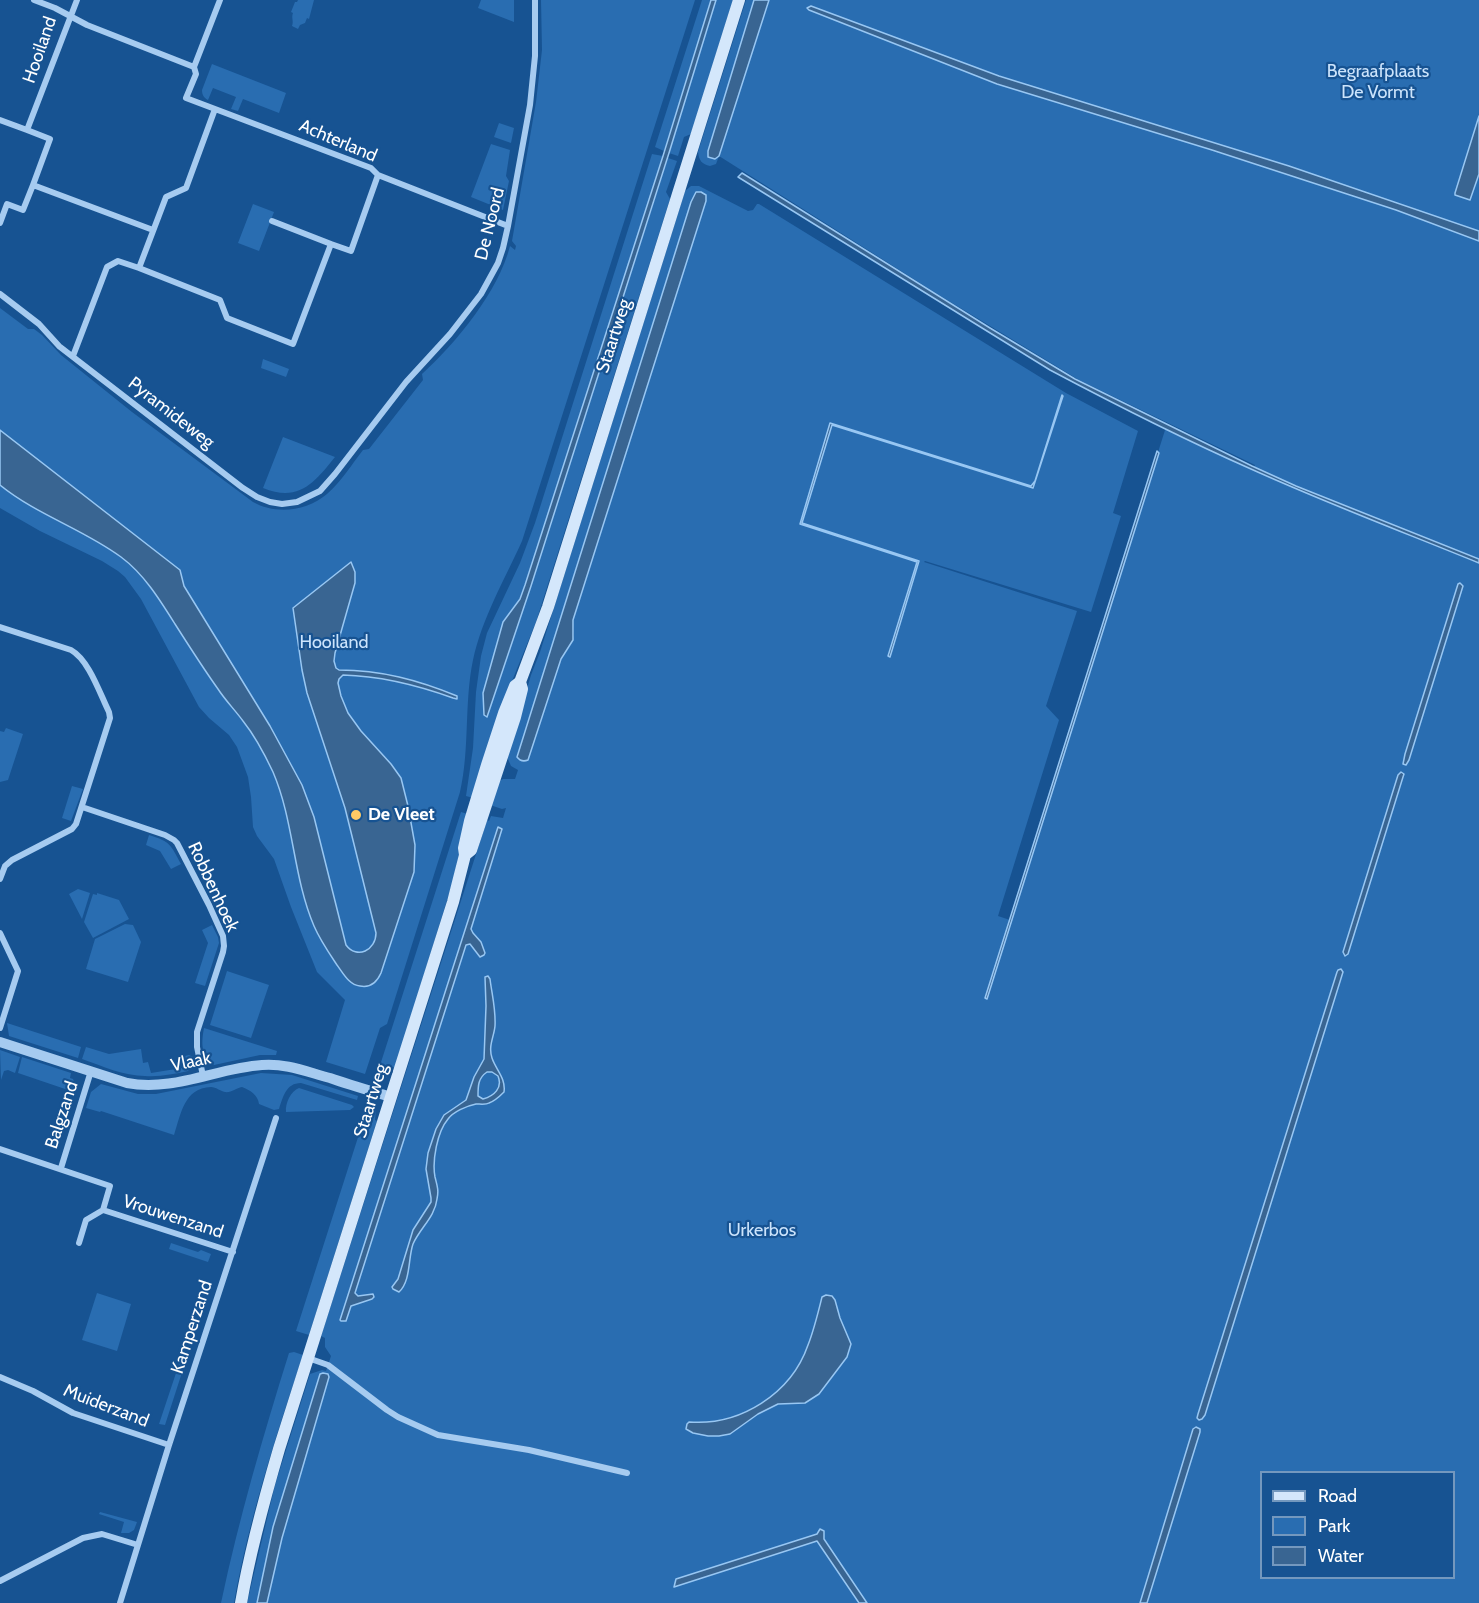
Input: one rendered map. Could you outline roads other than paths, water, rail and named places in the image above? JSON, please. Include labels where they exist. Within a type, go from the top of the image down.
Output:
[{"type":"main road","name":"Staartweg","points":[[241,1603],[267,1491],[308,1358],[453,902],[465,855],[471,850],[515,717],[522,688],[520,682],[548,607],[740,0]]},
{"type":"street","name":"Hooiland","points":[[27,130],[71,16],[34,0]]},
{"type":"street","points":[[77,0],[71,16],[87,25],[194,67],[220,0]]},
{"type":"street","name":"De Noord","points":[[335,474],[406,382],[450,334],[481,294],[498,263],[508,226],[530,105],[535,56],[535,0]]},
{"type":"street","name":"Achterland","points":[[194,67],[196,74],[186,98],[371,168],[378,175],[508,226]]},
{"type":"street","points":[[139,268],[166,197],[186,188],[215,109]]},
{"type":"street","points":[[0,120],[50,139],[23,210],[7,204],[0,223]]},
{"type":"street","points":[[272,221],[351,251],[378,175]]},
{"type":"street","points":[[33,185],[153,230]]},
{"type":"street","points":[[73,356],[107,267],[118,261],[220,300],[227,318],[293,344],[331,243]]},
{"type":"street","name":"Pyramideweg","points":[[0,294],[39,324],[59,346],[257,497],[282,504],[297,502],[320,491],[335,474]]},
{"type":"street","points":[[0,627],[78,654],[110,718],[78,819],[72,829],[12,860],[5,866],[0,879]]},
{"type":"street","name":"Robbenhoek","points":[[82,807],[174,840],[223,936],[223,952],[197,1032],[197,1047],[203,1076]]},
{"type":"street","points":[[0,933],[18,971],[0,1028]]},
{"type":"street","name":"Vlaak","points":[[0,1042],[140,1086],[156,1086],[270,1064],[297,1068],[391,1097]]},
{"type":"street","name":"Balgzand","points":[[61,1168],[92,1071]]},
{"type":"street","name":"Kamperzand","points":[[120,1603],[276,1118]]},
{"type":"street","name":"Vrouwenzand","points":[[0,1149],[110,1185],[103,1210],[86,1220],[79,1243]]},
{"type":"street","name":"Vrouwenzand","points":[[103,1210],[232,1252]]},
{"type":"street","points":[[308,1358],[325,1363],[387,1410],[438,1435],[529,1450],[627,1473]]},
{"type":"street","name":"Muiderzand","points":[[0,1377],[33,1391],[73,1413],[169,1445]]},
{"type":"street","points":[[0,1581],[83,1538],[102,1534],[138,1545]]},
{"type":"water","points":[[711,0],[716,0],[669,153],[487,717],[484,715],[483,693],[503,622],[520,599],[525,585]]},
{"type":"water","points":[[754,0],[769,0],[719,156],[715,159],[708,157],[708,151]]},
{"type":"water","points":[[811,6],[999,76],[1289,166],[1479,231],[1479,241],[1396,210],[1212,150],[997,84],[807,8]]},
{"type":"water","points":[[1479,116],[1479,174],[1470,200],[1455,195],[1455,193]]},
{"type":"water","points":[[742,173],[1075,379],[1252,466],[1296,486],[1479,559],[1479,563],[1308,494],[1226,458],[1050,370],[738,177]]},
{"type":"water","points":[[696,192],[706,195],[706,201],[573,620],[573,640],[561,659],[528,760],[522,761],[517,757]]},
{"type":"water","points":[[1062,395],[1033,488],[832,425],[802,523],[919,561],[890,657],[888,656],[917,562],[800,524],[830,423],[1031,486],[1035,481]]},
{"type":"water","points":[[0,430],[180,570],[184,586],[270,726],[302,785],[314,817],[346,945],[355,952],[369,948],[373,944],[376,933],[345,808],[307,693],[293,608],[351,562],[355,572],[355,583],[335,653],[336,668],[399,677],[457,696],[457,699],[385,679],[343,675],[339,679],[341,696],[348,713],[401,778],[415,845],[414,872],[381,973],[373,984],[360,986],[349,981],[316,931],[302,888],[280,791],[273,772],[252,733],[221,693],[137,571],[106,547],[29,505],[0,485]]},
{"type":"water","points":[[1157,451],[1159,453],[987,999],[985,998]]},
{"type":"water","points":[[1460,583],[1463,586],[1406,765],[1403,764],[1405,754]]},
{"type":"water","points":[[1401,772],[1404,774],[1348,954],[1345,956],[1343,952],[1398,775]]},
{"type":"water","points":[[498,827],[502,829],[471,929],[481,942],[485,953],[480,957],[470,944],[466,945],[355,1293],[358,1296],[373,1294],[374,1297],[351,1306],[346,1321],[341,1321],[340,1320]]},
{"type":"water","points":[[1341,969],[1343,972],[1205,1415],[1199,1420],[1198,1414],[1337,972]]},
{"type":"water","points":[[488,976],[490,979],[495,1014],[491,1054],[502,1078],[504,1092],[488,1104],[476,1104],[460,1110],[450,1116],[444,1125],[435,1155],[434,1170],[438,1190],[436,1205],[413,1244],[406,1282],[399,1292],[392,1287],[398,1279],[413,1230],[431,1202],[426,1169],[428,1153],[436,1129],[444,1115],[466,1100],[474,1077],[484,1059],[485,977]],"holes":[[[492,1072],[498,1076],[498,1088],[494,1094],[483,1099],[478,1096],[479,1082],[484,1074]]]},
{"type":"water","points":[[832,1296],[835,1300],[851,1344],[847,1357],[819,1394],[805,1403],[778,1404],[758,1414],[730,1434],[708,1436],[686,1429],[689,1422],[727,1419],[745,1412],[776,1392],[800,1363],[812,1333],[822,1297]]},
{"type":"water","points":[[320,1374],[328,1374],[329,1377],[282,1538],[267,1603],[257,1603],[273,1527]]},
{"type":"water","points":[[1196,1427],[1200,1429],[1200,1432],[1147,1603],[1140,1603],[1193,1429]]},
{"type":"water","points":[[820,1529],[824,1531],[824,1539],[867,1603],[859,1603],[817,1541],[674,1587],[676,1579],[817,1534]]},
{"type":"place","name":"De Vleet","points":[[356,815]]},
{"type":"park label","name":"Begraafplaats De Vormt","points":[[1378,82]]},
{"type":"park label","name":"Urkerbos","points":[[762,1231]]}]
